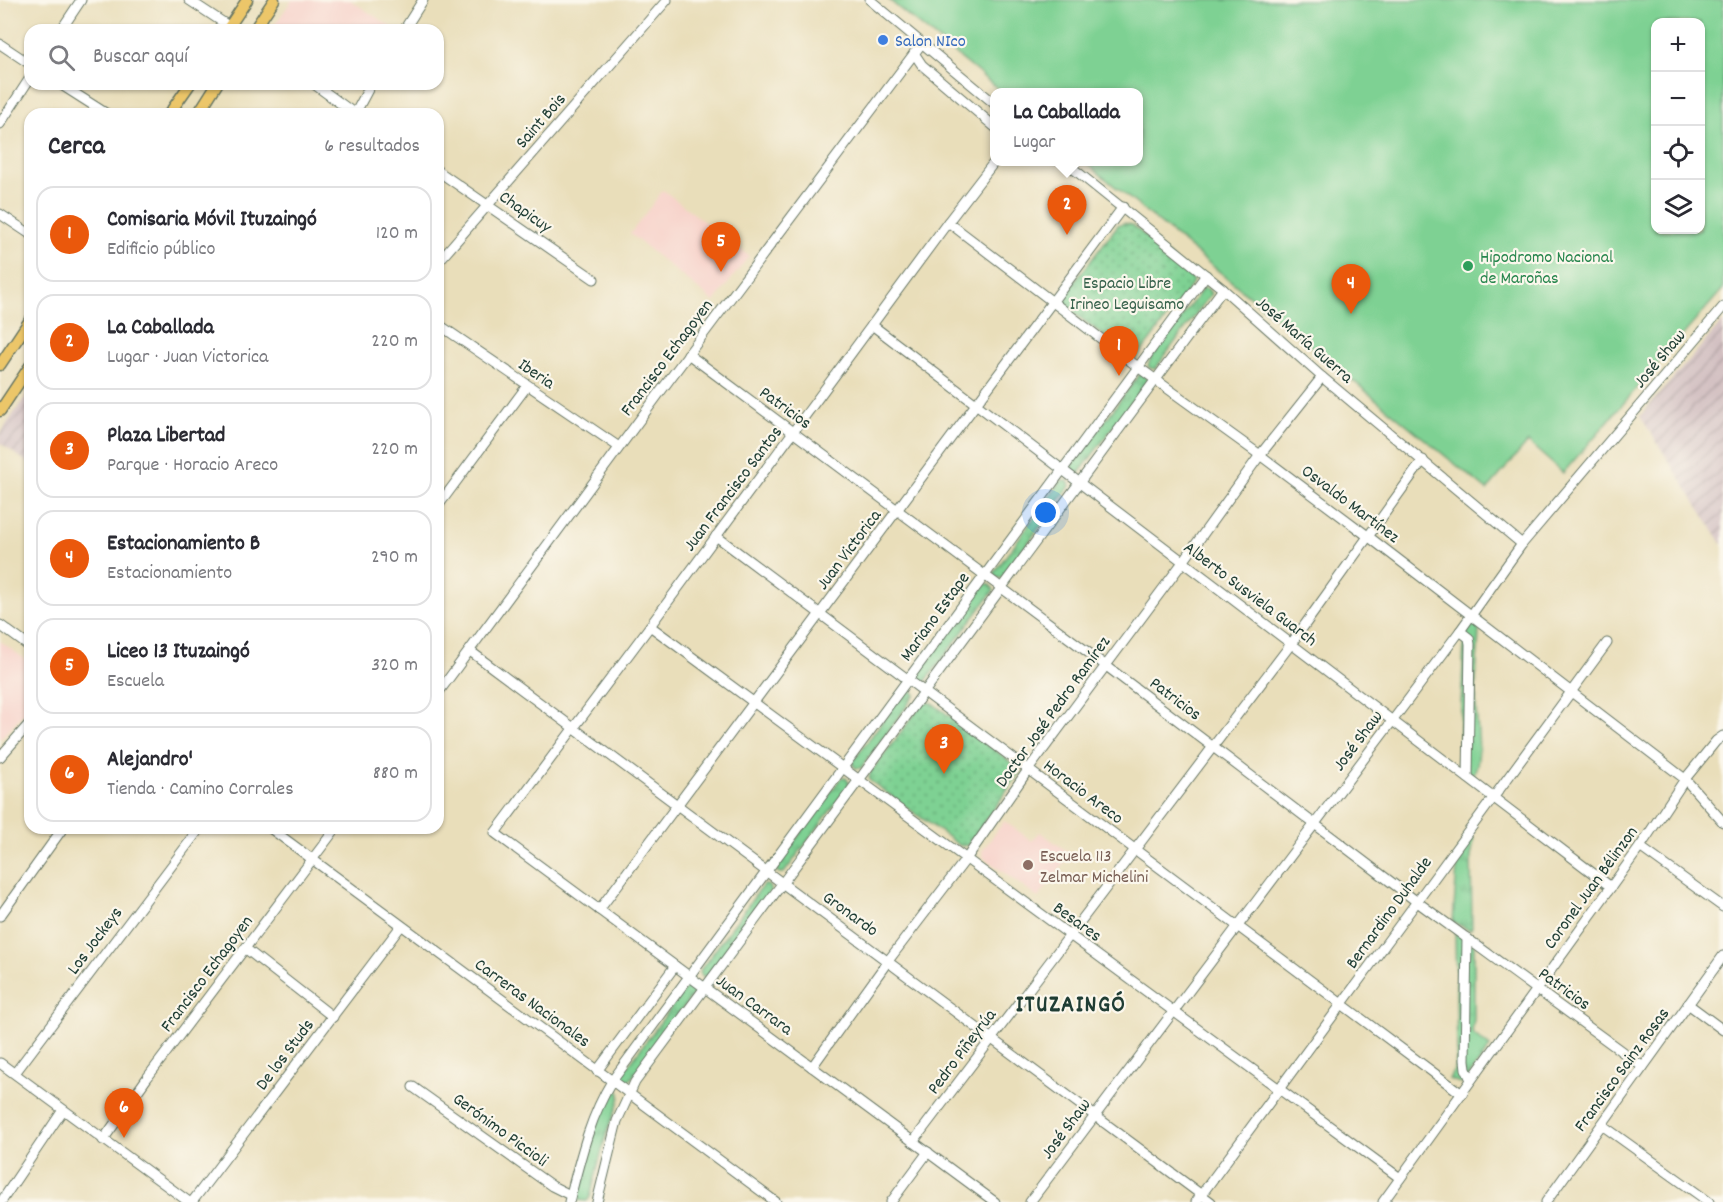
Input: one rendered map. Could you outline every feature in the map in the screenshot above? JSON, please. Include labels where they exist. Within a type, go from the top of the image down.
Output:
[{"type":"main road","points":[[232,24],[247,0]]},
{"type":"main road","points":[[258,24],[274,0]]},
{"type":"main road","points":[[173,108],[186,90]]},
{"type":"main road","points":[[202,108],[213,90]]},
{"type":"main road","points":[[0,365],[24,332]]},
{"type":"main road","points":[[0,411],[24,375]]},
{"type":"street","points":[[65,24],[81,0]]},
{"type":"street","points":[[189,0],[223,24]]},
{"type":"street","points":[[408,24],[423,0]]},
{"type":"street","name":"Saint Bois","points":[[444,255],[668,0]]},
{"type":"street","points":[[870,0],[990,100]]},
{"type":"street","name":"Francisco Echagoyen","points":[[444,685],[688,354],[922,43]]},
{"type":"street","points":[[0,44],[24,60]]},
{"type":"street","points":[[914,53],[922,65],[990,124]]},
{"type":"street","points":[[0,124],[24,87]]},
{"type":"street","points":[[69,90],[98,108]]},
{"type":"street","points":[[322,90],[347,108]]},
{"type":"street","points":[[358,108],[368,90]]},
{"type":"street","name":"Juan Francisco Santos","points":[[495,833],[992,166]]},
{"type":"street","name":"José María Guerra","points":[[1070,166],[1223,289],[1322,377],[1522,544]]},
{"type":"street","name":"Chapicuy","points":[[444,175],[594,279]]},
{"type":"street","name":"Juan Victorica","points":[[599,910],[1123,207]]},
{"type":"street","points":[[0,214],[24,230]]},
{"type":"street","name":"Osvaldo Martínez","points":[[948,222],[1155,380],[1260,455],[1685,779],[1723,822]]},
{"type":"street","name":"Mariano Estape","points":[[569,1198],[586,1137],[612,1081],[1206,275]]},
{"type":"street","name":"Mariano Estape","points":[[597,1202],[617,1121],[635,1082],[1223,289]]},
{"type":"street","name":"José Shaw","points":[[1030,1202],[1460,631],[1522,544],[1723,307]]},
{"type":"street","name":"Alberto Susviela Guarch","points":[[872,325],[1611,887]]},
{"type":"street","name":"Iberia","points":[[444,328],[619,447]]},
{"type":"street","name":"Patricios","points":[[688,354],[1105,665],[1314,825],[1643,1067]]},
{"type":"street","name":"Doctor José Pedro Ramírez","points":[[812,1067],[1260,455],[1322,377]]},
{"type":"street","points":[[444,498],[527,386]]},
{"type":"street","name":"Pedro Piñeyrúa","points":[[914,1142],[1291,644],[1423,460]]},
{"type":"street","name":"Horacio Areco","points":[[716,536],[1462,1094]]},
{"type":"street","points":[[0,626],[24,643]]},
{"type":"street","name":"Besares","points":[[650,626],[1400,1178]]},
{"type":"street","points":[[1460,631],[1469,638],[1470,644],[1468,778]]},
{"type":"street","name":"Bernardino Duhalde","points":[[1199,1198],[1607,643]]},
{"type":"street","name":"Gronardo","points":[[470,651],[1096,1115],[1199,1198],[1211,1202]]},
{"type":"street","points":[[0,757],[24,730]]},
{"type":"street","name":"Coronel Juan Bélinzon","points":[[1383,1202],[1640,847],[1685,779],[1721,736]]},
{"type":"street","name":"Juan Carrara","points":[[495,833],[995,1202]]},
{"type":"street","points":[[0,916],[59,834]]},
{"type":"street","name":"Los Jockeys","points":[[15,1073],[195,834]]},
{"type":"street","name":"Carreras Nacionales","points":[[278,834],[776,1202]]},
{"type":"street","name":"Francisco Echagoyen","points":[[103,1140],[147,1078],[332,834]]},
{"type":"street","points":[[1640,847],[1723,907]]},
{"type":"street","name":"De los Studs","points":[[190,1202],[401,926]]},
{"type":"street","points":[[1467,938],[1466,1060],[1472,1080]]},
{"type":"street","points":[[246,949],[333,1017]]},
{"type":"street","name":"Francisco Sainz Rosas","points":[[1546,1202],[1723,956]]},
{"type":"street","points":[[597,1071],[675,966]]},
{"type":"street","points":[[1688,1004],[1723,1030]]},
{"type":"street","points":[[0,1063],[190,1202]]},
{"type":"street","name":"Gerónimo Piccioli","points":[[413,1087],[569,1198]]},
{"type":"street","points":[[1,1202],[63,1110]]},
{"type":"street","points":[[1602,1125],[1708,1202]]},
{"type":"street","points":[[891,1202],[928,1152]]},
{"type":"shaded area","points":[[292,0],[350,0],[387,24],[275,24]]},
{"type":"shaded area","points":[[663,190],[749,256],[714,302],[630,234]]},
{"type":"shaded area","points":[[1723,321],[1723,545],[1640,416]]},
{"type":"shaded area","points":[[24,399],[24,460],[0,443],[0,434]]},
{"type":"shaded area","points":[[0,641],[24,659],[24,713],[0,739]]},
{"type":"shaded area","name":"Escuela 113 Zelmar Michelini","points":[[1004,821],[1032,841],[1040,832],[1071,854],[1038,898],[983,857],[982,851]]},
{"type":"green space","name":"Hipodromo Nacional de Maroñas","points":[[889,0],[1723,0],[1723,289],[1563,473],[1528,442],[1487,490],[1090,166],[1143,166],[1143,88],[997,88]]},
{"type":"green space","name":"Espacio Libre Irineo Leguisamo","points":[[1124,223],[1132,225],[1190,274],[1193,280],[1191,286],[1136,359],[1065,306],[1063,302],[1064,296],[1118,225]]},
{"type":"green space","points":[[1203,288],[1208,289],[1211,294],[1155,369],[1150,368],[1148,366],[1150,360]]},
{"type":"green space","points":[[1139,375],[1144,375],[1147,381],[1079,473],[1073,473],[1072,465]]},
{"type":"green space","points":[[1062,480],[1068,481],[1070,486],[1002,578],[996,578],[995,571]]},
{"type":"green space","points":[[985,584],[990,584],[994,590],[925,682],[919,682],[917,676]]},
{"type":"green space","points":[[1474,622],[1479,624],[1476,709],[1479,752],[1473,775],[1458,768],[1464,643],[1458,638],[1469,624]]},
{"type":"green space","points":[[906,689],[912,690],[915,695],[861,768],[856,768],[853,765],[854,760]]},
{"type":"green space","points":[[924,702],[932,703],[1020,769],[1019,774],[968,845],[959,845],[869,780],[870,773]]},
{"type":"green space","points":[[841,778],[846,778],[850,784],[784,873],[779,873],[776,870],[777,865]]},
{"type":"green space","points":[[1470,836],[1474,840],[1471,857],[1472,927],[1470,930],[1453,922],[1458,853]]},
{"type":"green space","points":[[763,885],[768,885],[771,891],[708,976],[702,976],[701,969]]},
{"type":"green space","points":[[1455,932],[1474,945],[1472,1033],[1490,1047],[1465,1082],[1460,1083],[1449,1079],[1454,1070],[1457,1055]]},
{"type":"green space","points":[[688,985],[694,986],[694,993],[631,1079],[624,1081],[621,1075]]},
{"type":"green space","points":[[614,1091],[620,1093],[619,1102],[605,1137],[590,1197],[587,1201],[577,1200],[578,1184],[596,1122],[608,1097]]},
{"type":"place","name":"Salon NIco","points":[[883,40]]},
{"type":"place","name":"La Caballada","points":[[1067,235]]},
{"type":"place","name":"Hipodromo Nacional de Maroñas","points":[[1468,266]]},
{"type":"place","name":"Liceo 13 Ituzaingó","points":[[721,272]]},
{"type":"place","name":"Estacionamiento B","points":[[1351,314]]},
{"type":"place","name":"Comisaria Móvil Ituzaingó","points":[[1119,376]]},
{"type":"place","name":"Plaza Libertad","points":[[944,774]]},
{"type":"place","name":"Escuela 113 Zelmar Michelini","points":[[1028,865]]},
{"type":"place","name":"Alejandro'","points":[[124,1138]]},
{"type":"district","name":"ITUZAINGÓ","points":[[1071,1003]]}]
